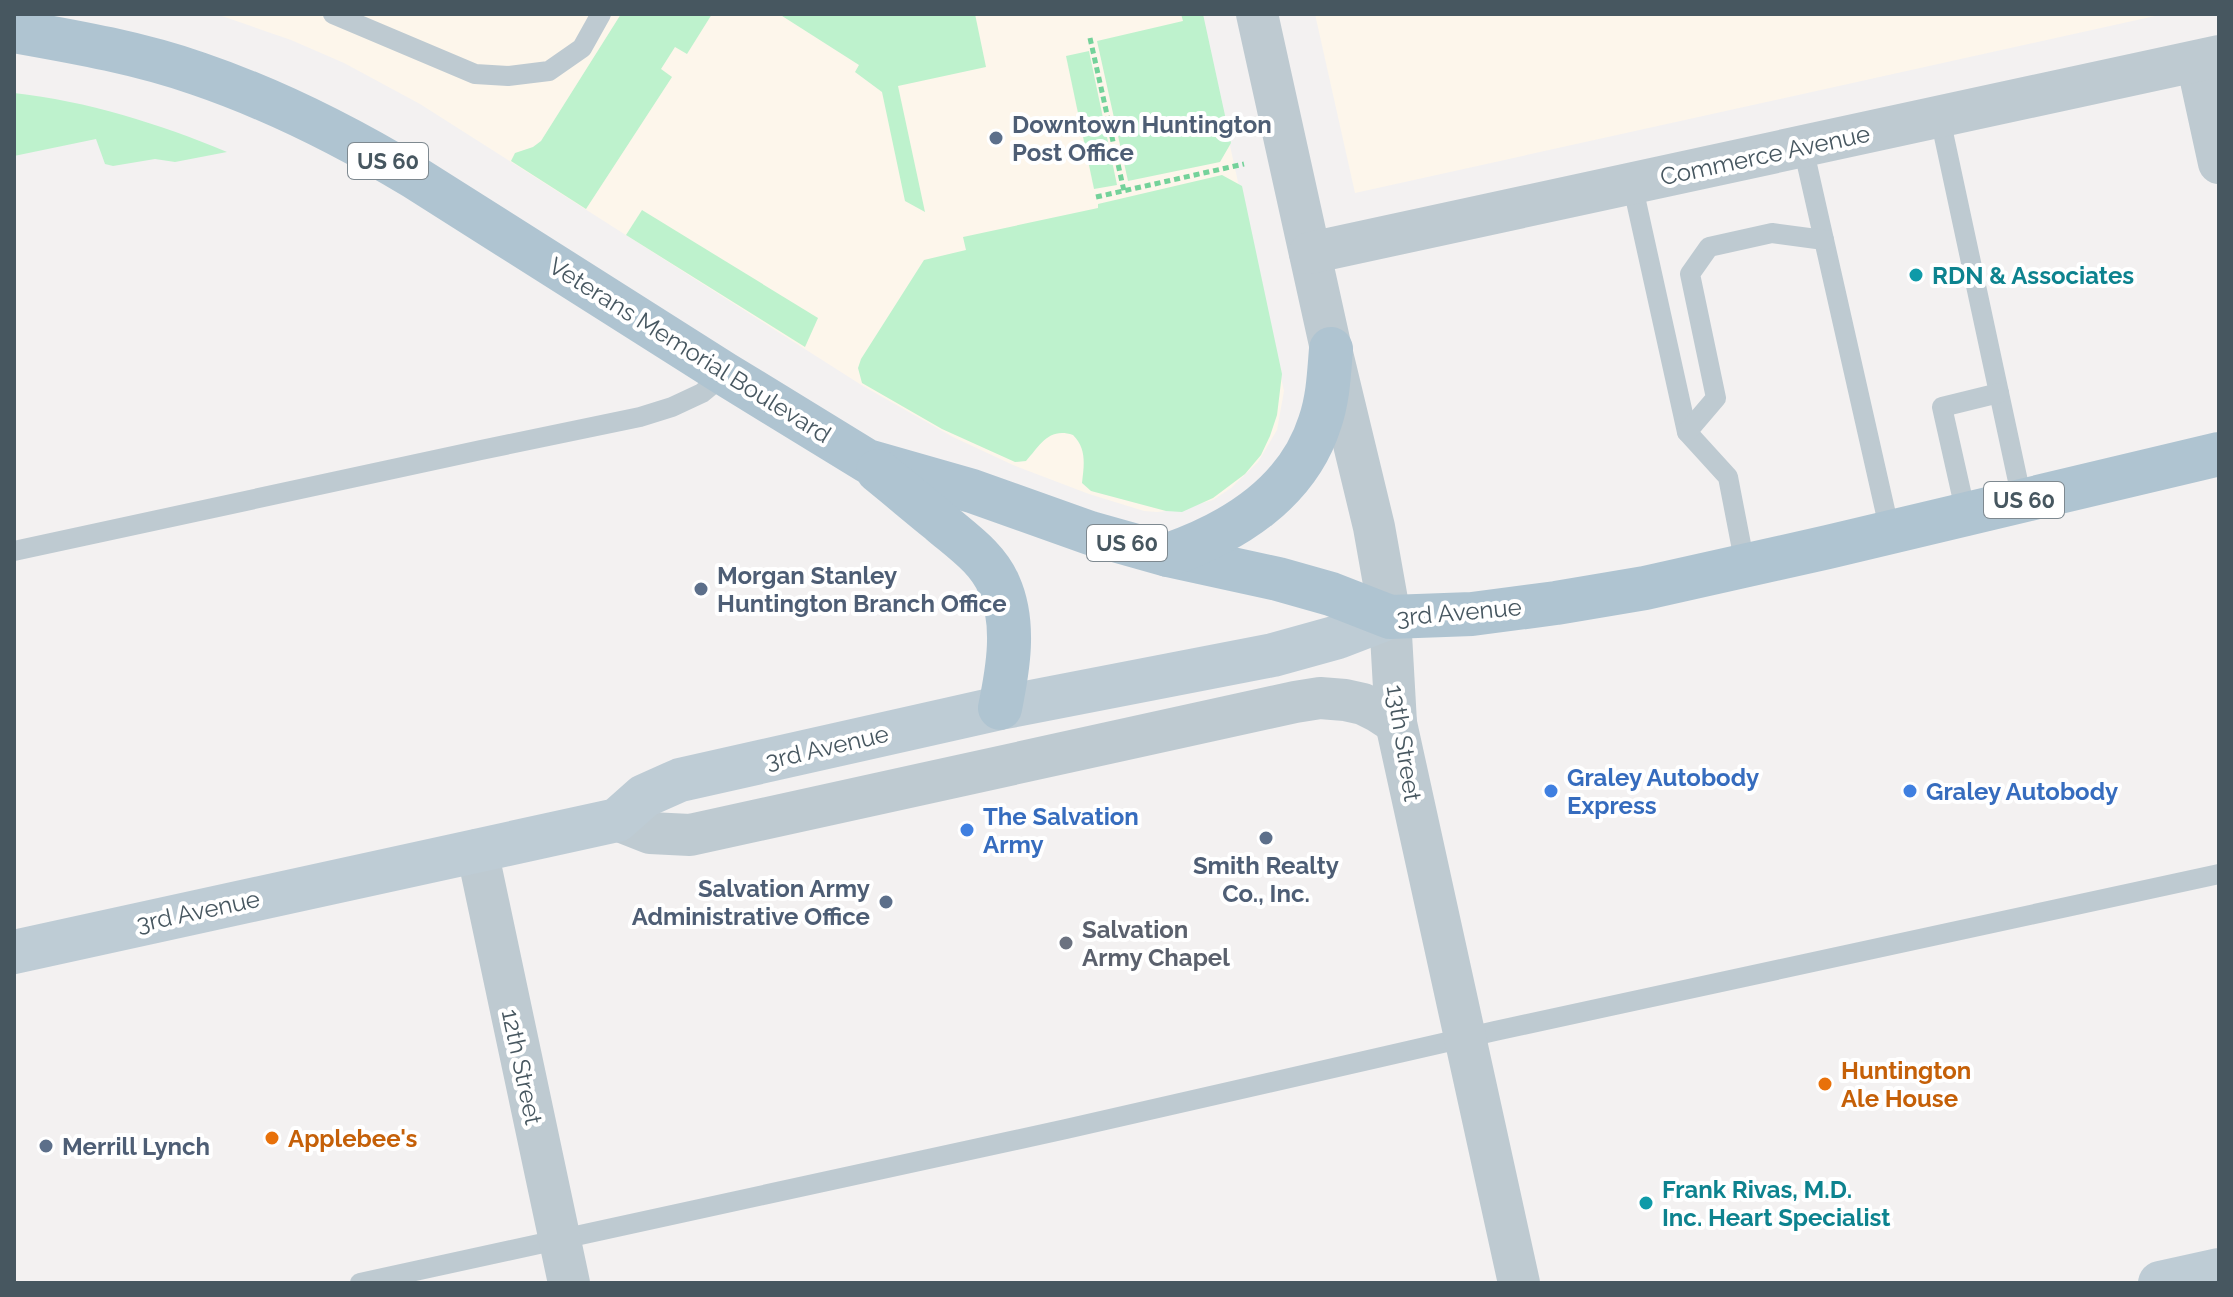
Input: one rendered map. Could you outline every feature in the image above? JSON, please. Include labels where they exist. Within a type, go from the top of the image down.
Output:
[{"type":"main road","name":"Veterans Memorial Boulevard","points":[[14,31],[96,46],[197,73],[308,119],[362,146],[867,461],[972,491],[1090,533],[1168,555],[1278,579],[1331,594],[1390,617]]},
{"type":"main road","points":[[1168,555],[1202,543],[1236,525],[1282,486],[1304,458],[1320,423],[1328,386],[1331,349]]},
{"type":"main road","name":"3rd Avenue","points":[[1390,617],[1472,614],[1645,588],[2219,454]]},
{"type":"main road","points":[[867,461],[976,552],[991,569],[1000,586],[1009,639],[1008,666],[1000,708]]},
{"type":"street","name":"13th Street","points":[[1257,14],[1374,527],[1390,617],[1396,723],[1519,1283]]},
{"type":"street","name":"Commerce Avenue","points":[[1310,253],[2208,59]]},
{"type":"street","points":[[2208,59],[2219,163]]},
{"type":"street","name":"3rd Avenue","points":[[14,952],[617,820],[644,796],[680,780],[1000,708],[1273,655],[1338,637],[1390,617]]},
{"type":"street","points":[[617,820],[650,833],[690,835],[1183,725],[1320,698],[1363,704],[1396,723]]},
{"type":"street","name":"12th Street","points":[[477,850],[569,1283]]},
{"type":"street","points":[[2160,1283],[2219,1270]]},
{"type":"lane","points":[[333,14],[475,74],[508,76],[549,71],[582,48],[601,14]]},
{"type":"lane","points":[[1940,118],[2022,500]]},
{"type":"lane","points":[[1803,147],[1890,532]]},
{"type":"lane","points":[[1632,183],[1687,432],[1728,477],[1745,565]]},
{"type":"lane","points":[[1687,432],[1716,398],[1690,274],[1709,247],[1772,233],[1824,240]]},
{"type":"lane","points":[[14,551],[640,417],[702,393],[725,374]]},
{"type":"lane","points":[[1966,514],[1942,407],[1999,393]]},
{"type":"lane","points":[[360,1283],[2219,874]]},
{"type":"path","points":[[1090,38],[1124,191]]},
{"type":"path","points":[[1096,197],[1244,164]]},
{"type":"shaded area","points":[[216,14],[1201,14],[1284,391],[1277,430],[1258,462],[1231,488],[1213,500],[1177,510],[1144,511],[1013,465],[953,437],[863,386],[420,104],[344,63],[291,40]]},
{"type":"shaded area","points":[[1315,14],[2164,14],[1355,193]]},
{"type":"green space","points":[[621,14],[712,14],[687,54],[675,47],[661,69],[672,77],[586,209],[511,161],[515,153],[541,141]]},
{"type":"green space","points":[[779,14],[975,14],[986,67],[898,86],[925,212],[905,201],[882,92],[855,72],[859,65]]},
{"type":"green space","points":[[1181,14],[1203,14],[1231,143],[1220,162],[1128,181],[1097,41],[1183,21]]},
{"type":"green space","points":[[1089,51],[1117,185],[1094,189],[1066,56]]},
{"type":"green space","points":[[14,93],[123,115],[227,152],[175,162],[155,159],[113,166],[105,164],[96,139],[14,156]]},
{"type":"green space","points":[[1222,175],[1242,186],[1282,374],[1277,415],[1261,455],[1245,474],[1213,498],[1182,512],[1166,511],[1091,491],[1082,483],[1083,452],[1073,435],[1064,433],[1051,436],[1026,461],[1015,462],[942,429],[862,383],[858,368],[861,359],[924,260],[966,250],[963,237],[1098,208],[1098,204]]},
{"type":"green space","points":[[642,210],[818,318],[805,347],[626,235]]},
{"type":"place","name":"Downtown Huntington Post Office","points":[[996,138]]},
{"type":"place","name":"RDN & Associates","points":[[1916,275]]},
{"type":"place","name":"Morgan Stanley Huntington Branch Office","points":[[701,589]]},
{"type":"place","name":"Graley Autobody Express","points":[[1551,791]]},
{"type":"place","name":"Graley Autobody","points":[[1910,791]]},
{"type":"place","name":"The Salvation Army","points":[[967,830]]},
{"type":"place","name":"Smith Realty Co., Inc.","points":[[1266,838]]},
{"type":"place","name":"Salvation Army Administrative Office","points":[[886,902]]},
{"type":"place","name":"Salvation Army Chapel","points":[[1066,943]]},
{"type":"place","name":"Huntington Ale House","points":[[1825,1084]]},
{"type":"place","name":"Applebee's","points":[[272,1138]]},
{"type":"place","name":"Merrill Lynch","points":[[46,1146]]},
{"type":"place","name":"Frank Rivas, M.D. Inc. Heart Specialist","points":[[1646,1203]]}]
